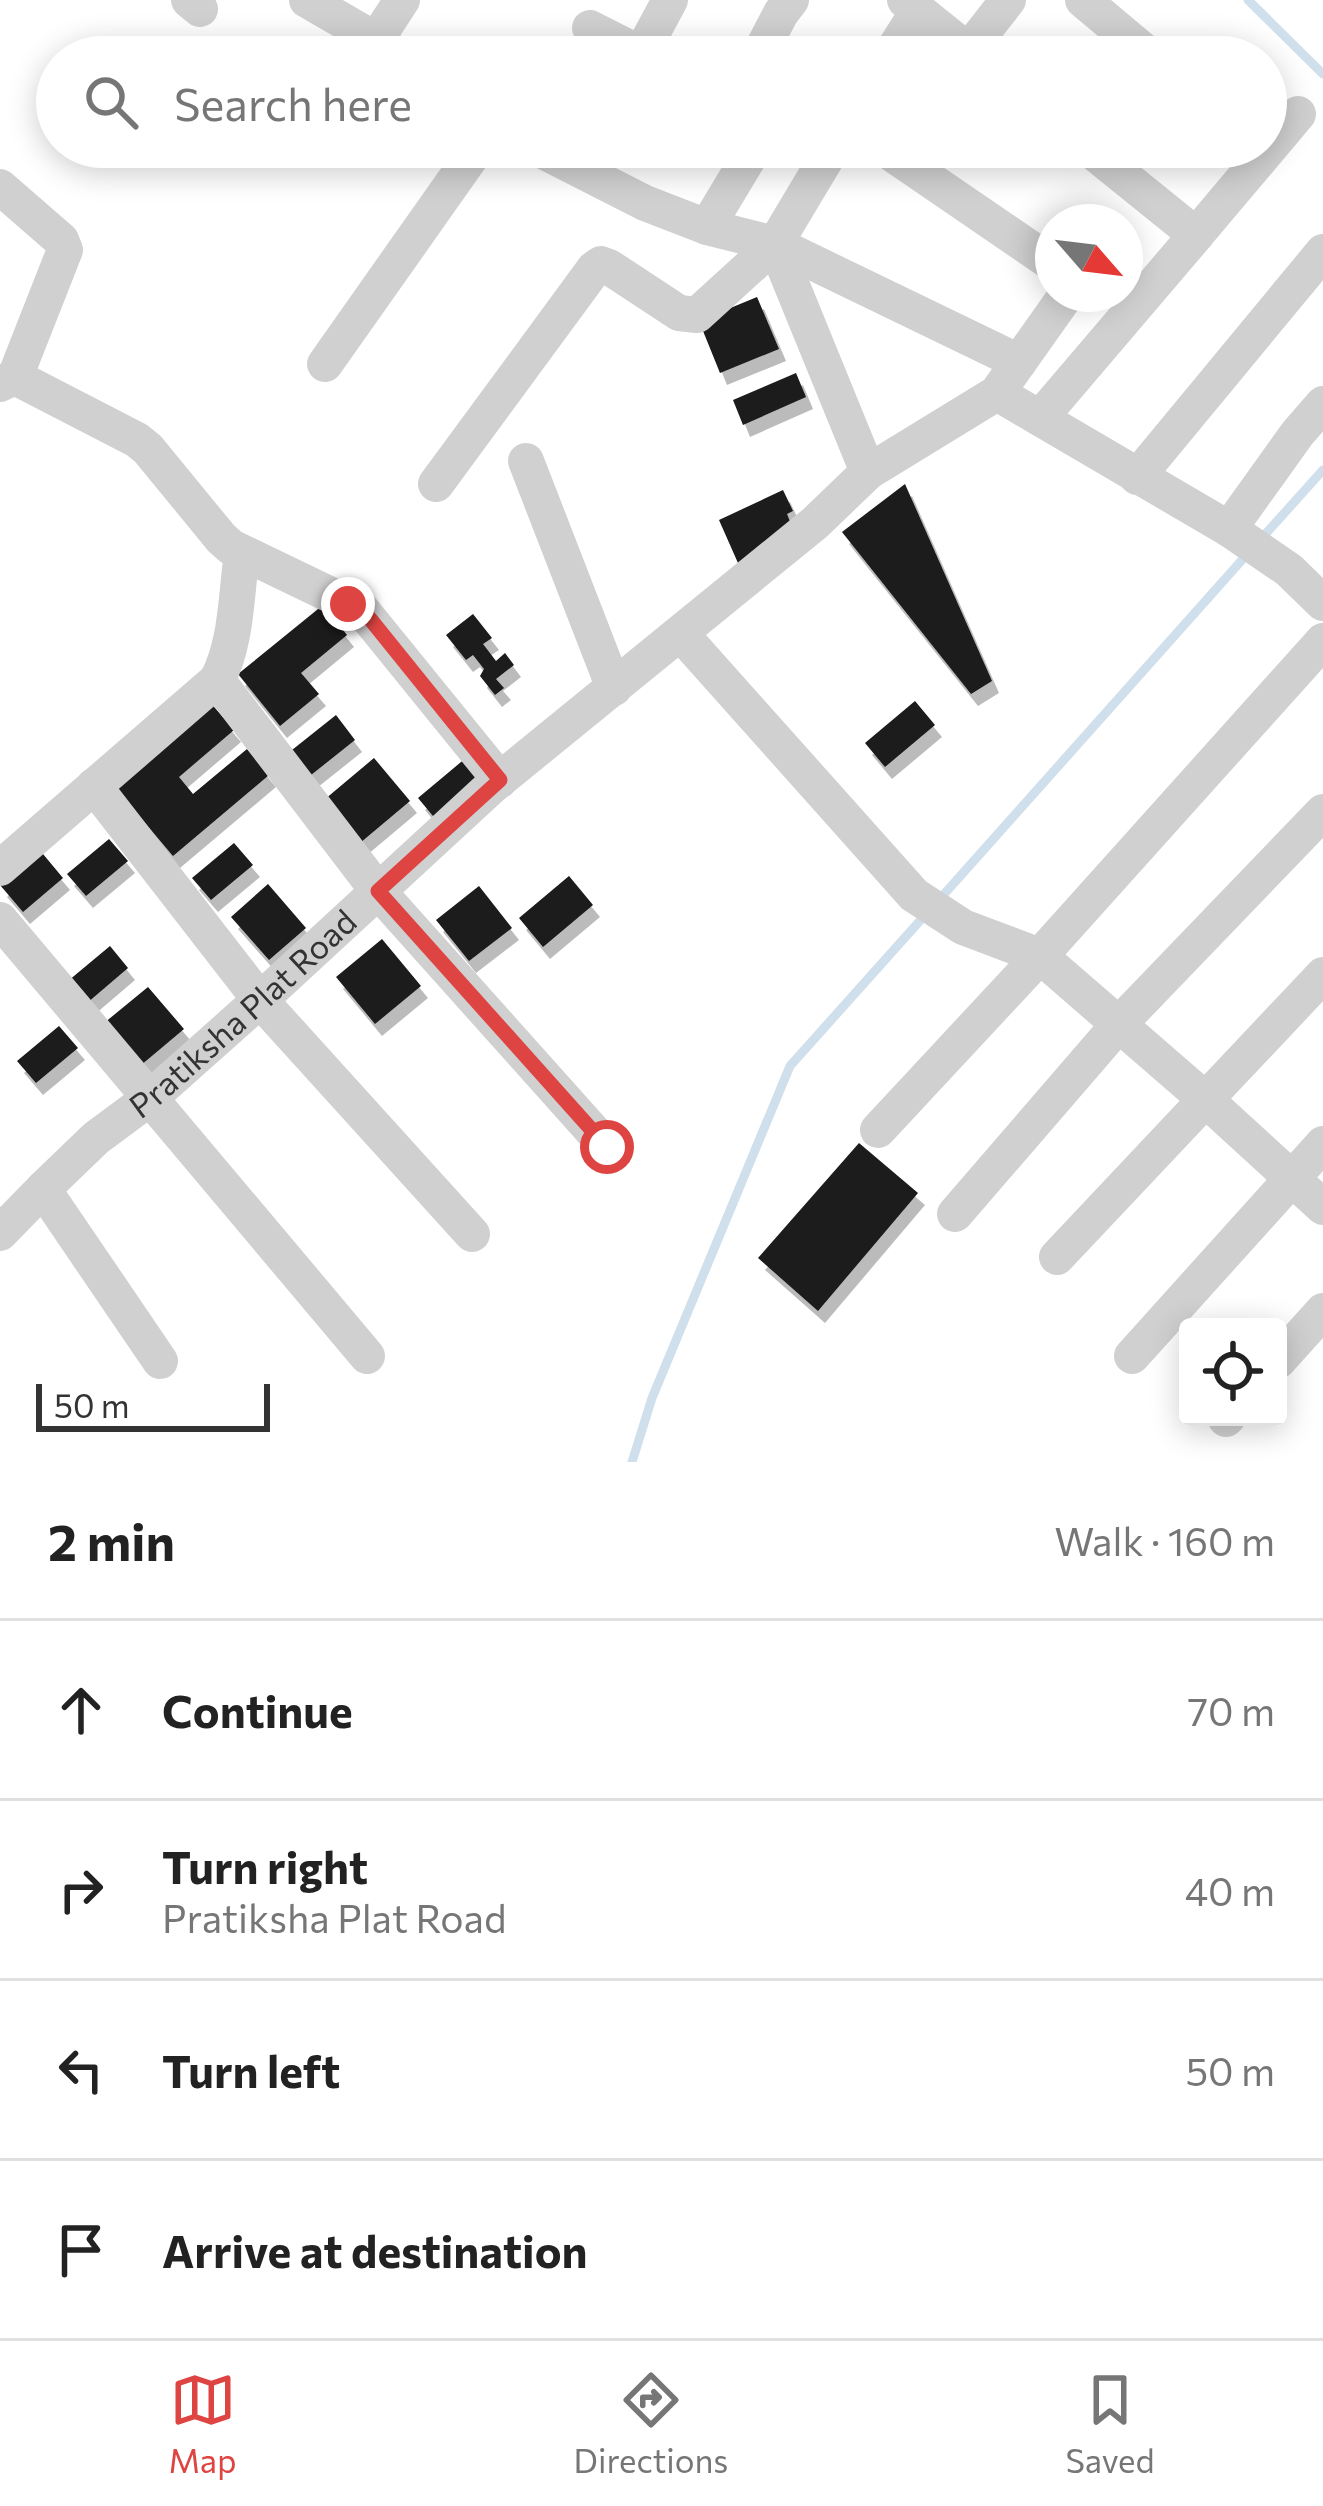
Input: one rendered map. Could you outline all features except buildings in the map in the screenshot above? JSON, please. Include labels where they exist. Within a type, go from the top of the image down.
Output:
[{"type":"street","points":[[307,0],[367,36]]},
{"type":"street","points":[[392,36],[402,0]]},
{"type":"street","points":[[653,36],[670,0]]},
{"type":"street","points":[[769,36],[791,0]]},
{"type":"street","points":[[984,36],[1008,0]]},
{"type":"street","points":[[1083,0],[1126,36]]},
{"type":"street","points":[[898,36],[912,5],[950,36]]},
{"type":"street","points":[[590,28],[605,36]]},
{"type":"street","points":[[1287,127],[1298,114]]},
{"type":"street","points":[[325,364],[463,168]]},
{"type":"street","points":[[576,168],[645,203],[775,244],[1019,362]]},
{"type":"street","points":[[707,226],[742,168]]},
{"type":"street","points":[[436,484],[594,269],[609,266],[679,313],[697,315],[775,244],[816,168]]},
{"type":"street","points":[[913,168],[1035,252]]},
{"type":"street","points":[[1113,168],[1196,236]]},
{"type":"street","points":[[1040,418],[1253,168]]},
{"type":"street","points":[[0,187],[61,240],[65,250],[8,381],[137,440],[221,538],[242,553],[362,610],[500,780]]},
{"type":"street","points":[[775,244],[868,472]]},
{"type":"street","points":[[1137,477],[1323,252]]},
{"type":"street","points":[[1054,312],[997,393],[1238,535],[1289,570],[1323,603]]},
{"type":"street","name":"Pratiksha Plat Road","points":[[0,1233],[96,1138],[150,1098],[500,780],[814,524],[868,472],[997,393]]},
{"type":"street","points":[[1238,535],[1297,434],[1323,404]]},
{"type":"street","points":[[526,460],[614,688]]},
{"type":"street","points":[[0,868],[217,680],[226,663],[242,553]]},
{"type":"street","points":[[681,634],[914,895],[963,927],[1040,956],[1323,1207]]},
{"type":"street","points":[[878,1130],[1323,641]]},
{"type":"street","points":[[217,680],[378,891],[607,1147]]},
{"type":"street","points":[[94,786],[260,1000],[472,1234]]},
{"type":"street","points":[[955,1214],[1119,1024],[1323,812]]},
{"type":"street","points":[[0,920],[367,1356]]},
{"type":"street","points":[[1057,1257],[1323,975]]},
{"type":"street","points":[[1132,1357],[1323,1144]]},
{"type":"street","points":[[43,1189],[160,1361]]},
{"type":"street","points":[[1287,1351],[1323,1311]]},
{"type":"waterway","points":[[1248,0],[1284,36]]},
{"type":"waterway","points":[[1287,38],[1323,74]]},
{"type":"waterway","points":[[1261,539],[1323,470]]},
{"type":"waterway","points":[[938,901],[1250,551]]},
{"type":"waterway","points":[[632,1462],[652,1398],[790,1066],[926,914]]},
{"type":"route","points":[[348,604],[371,620],[500,780],[378,891],[607,1147]]}]
